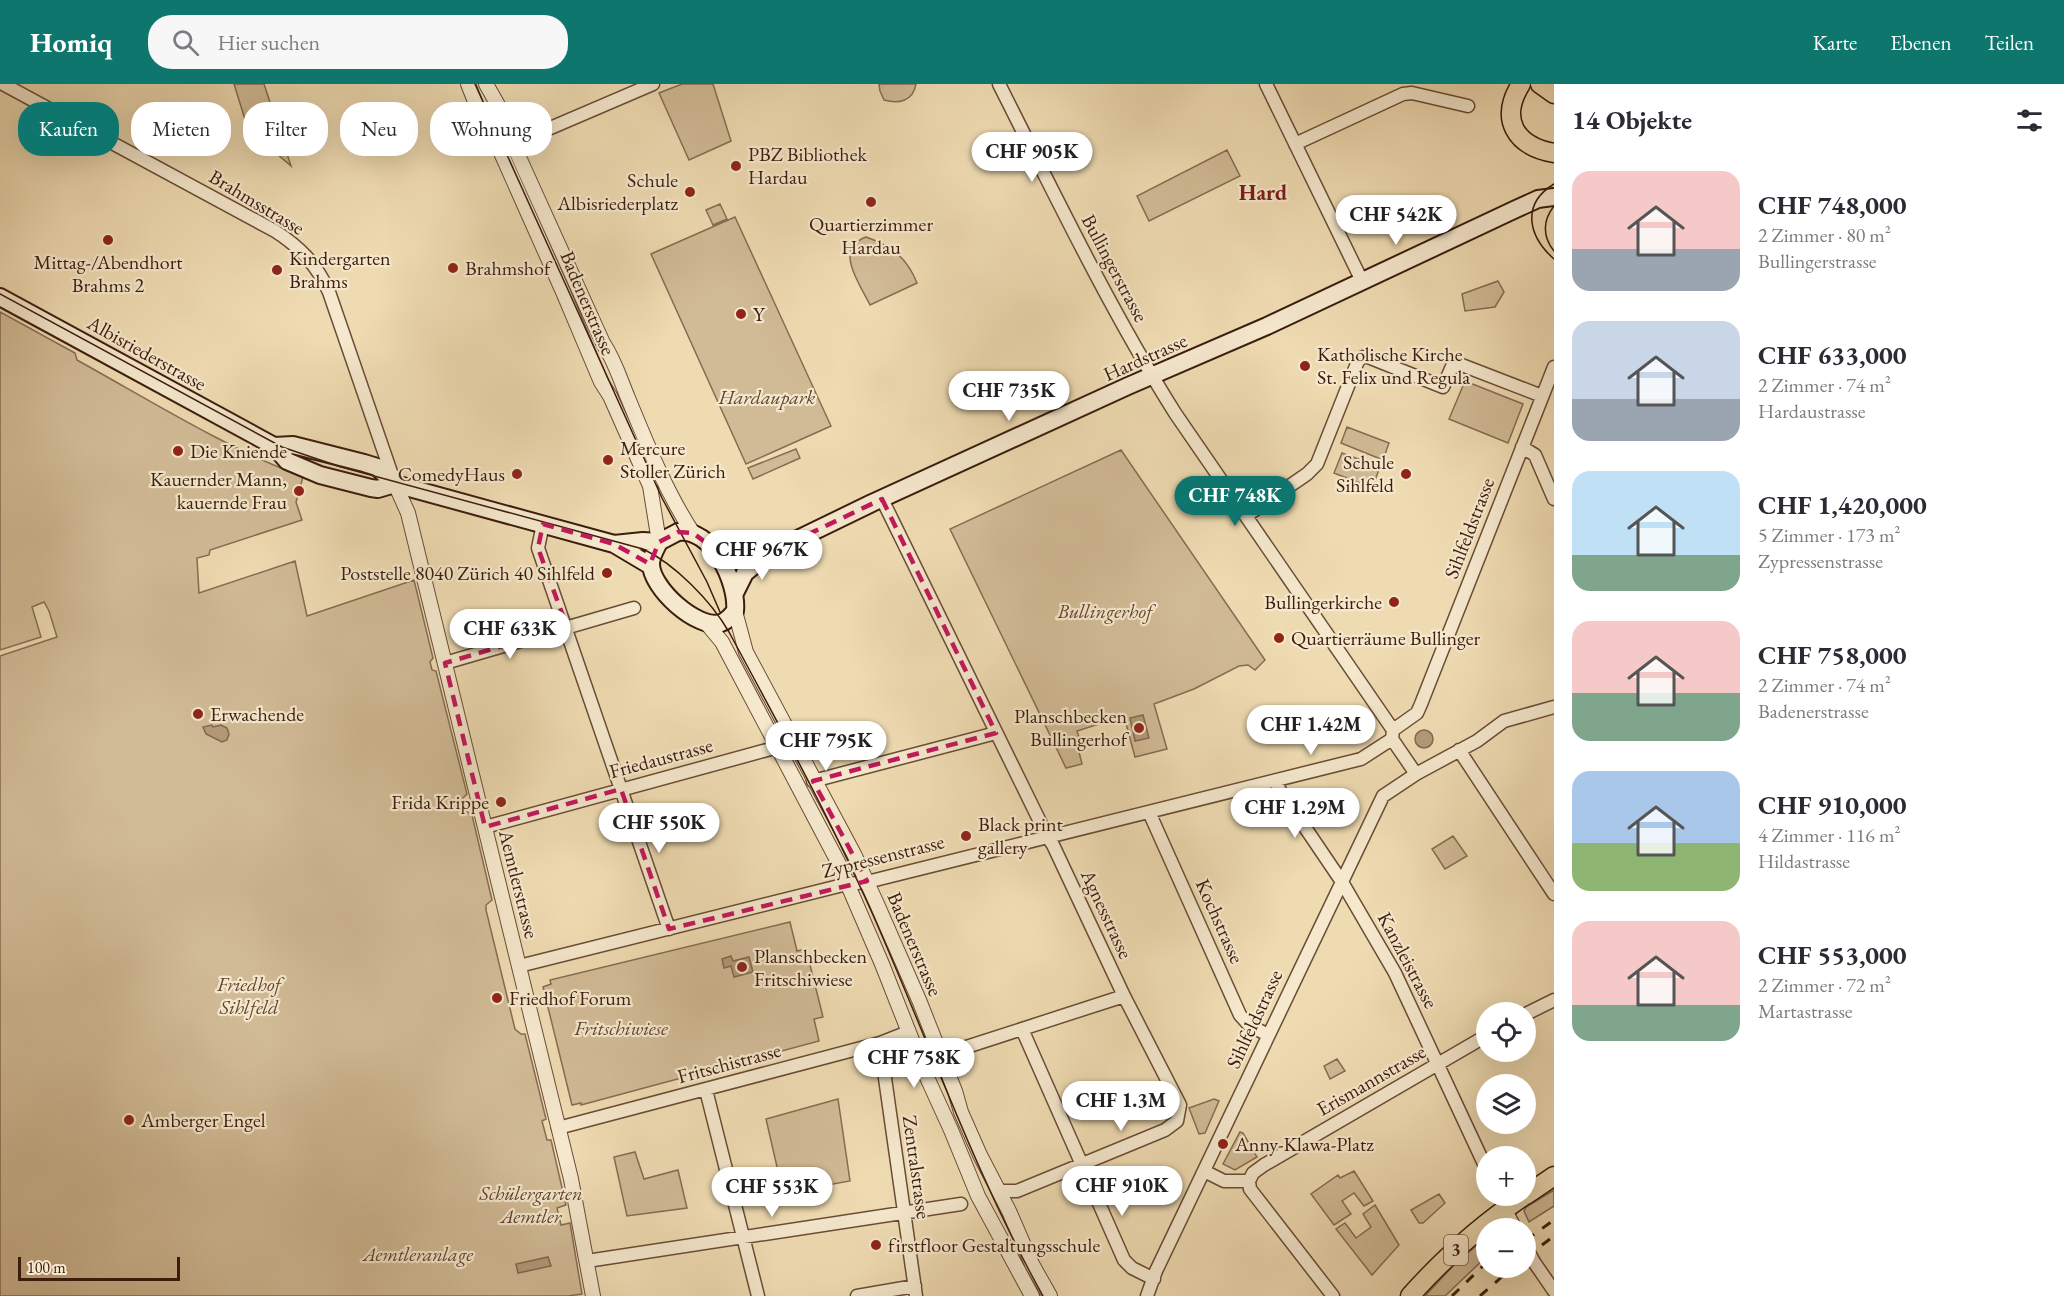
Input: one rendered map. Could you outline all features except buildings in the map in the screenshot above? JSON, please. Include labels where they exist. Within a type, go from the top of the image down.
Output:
[{"type":"main road","points":[[1521,84],[1512,99],[1510,110],[1512,122],[1517,132],[1533,147],[1554,153]]},
{"type":"main road","points":[[1540,84],[1554,94]]},
{"type":"main road","name":"Hardstrasse","points":[[735,593],[745,573],[769,553],[882,498],[1549,194]]},
{"type":"main road","name":"Albisriederstrasse","points":[[0,297],[274,446],[287,461],[320,476],[371,488],[378,489],[395,484]]},
{"type":"main road","name":"Albisriederstrasse","points":[[274,446],[294,445],[377,467],[395,484],[614,544],[651,566]]},
{"type":"main road","points":[[678,532],[693,533],[709,545],[727,573],[735,593],[735,611],[720,623],[707,624],[688,614],[672,600],[655,578],[651,566],[659,542],[678,532]]},
{"type":"main road","name":"Albisriederstrasse","points":[[614,544],[644,540],[659,542]]},
{"type":"main road","name":"Hardstrasse","points":[[709,545],[736,554],[769,553]]},
{"type":"main road","name":"3","points":[[1536,1188],[1554,1176]]},
{"type":"main road","name":"3","points":[[1410,1296],[1498,1206]]},
{"type":"street","name":"Brahmsstrasse","points":[[3,84],[275,231],[292,243],[313,264],[323,278],[395,484]]},
{"type":"street","name":"Badenerstrasse","points":[[468,84],[483,122],[498,146],[601,382],[610,396],[650,486],[659,542]]},
{"type":"street","name":"Badenerstrasse","points":[[486,84],[496,102]]},
{"type":"street","points":[[552,127],[653,84]]},
{"type":"street","name":"Bullingerstrasse","points":[[999,84],[1093,268],[1152,376],[1393,735],[1416,774]]},
{"type":"street","points":[[1266,84],[1362,281]]},
{"type":"street","points":[[1295,144],[1407,93],[1468,106]]},
{"type":"street","name":"Badenerstrasse","points":[[518,156],[603,343],[616,366],[674,501],[693,533]]},
{"type":"street","points":[[1246,516],[1307,474],[1317,464],[1358,361],[1363,357],[1443,387],[1454,362],[1542,396]]},
{"type":"street","name":"Sihlfeldstrasse","points":[[1422,704],[1554,367]]},
{"type":"street","points":[[1522,447],[1535,455],[1554,499]]},
{"type":"street","name":"Aemtlerstrasse","points":[[395,484],[408,513],[519,966],[558,1128],[593,1296]]},
{"type":"street","name":"Agnesstrasse","points":[[882,498],[1053,845],[1124,996],[1178,1099],[1180,1111],[1177,1120],[1165,1130],[1082,1164]]},
{"type":"street","points":[[543,524],[538,548],[669,929]]},
{"type":"street","points":[[445,663],[634,608]]},
{"type":"street","name":"Badenerstrasse","points":[[735,611],[746,652],[867,881],[938,1050],[970,1134],[1032,1264],[1050,1296]]},
{"type":"street","name":"Badenerstrasse","points":[[707,624],[722,642],[848,884],[908,1032],[986,1212],[1032,1296]]},
{"type":"street","name":"Zypressenstrasse","points":[[519,966],[1361,759],[1393,735],[1422,704]]},
{"type":"street","points":[[1554,707],[1504,721],[1459,750],[1554,894]]},
{"type":"street","points":[[813,781],[996,733]]},
{"type":"street","name":"Friedaustrasse","points":[[485,827],[778,747]]},
{"type":"street","name":"Sihlfeldstrasse","points":[[1147,1296],[1268,1035],[1383,796],[1459,750]]},
{"type":"street","name":"Kanzleistrasse","points":[[1276,780],[1279,789],[1342,882],[1395,973],[1476,1146]]},
{"type":"street","name":"Kochstrasse","points":[[1149,812],[1240,1015],[1249,1025],[1268,1035]]},
{"type":"street","points":[[938,1050],[954,1051],[1124,996]]},
{"type":"street","points":[[1536,1009],[1554,1000]]},
{"type":"street","points":[[1022,1029],[1124,1260],[1132,1268],[1154,1279]]},
{"type":"street","name":"Fritschistrasse","points":[[558,1128],[880,1043],[908,1032]]},
{"type":"street","name":"Erismannstrasse","points":[[1249,1181],[1253,1173],[1264,1165],[1476,1042]]},
{"type":"street","name":"Zentralstrasse","points":[[880,1043],[915,1291]]},
{"type":"street","points":[[706,1090],[758,1296]]},
{"type":"street","points":[[999,1191],[1017,1191],[1082,1164]]},
{"type":"street","points":[[1204,1172],[1224,1181],[1249,1181],[1250,1189],[1333,1296]]},
{"type":"street","points":[[587,1261],[961,1204]]},
{"type":"street","points":[[1536,1266],[1553,1287]]},
{"type":"street","points":[[857,1296],[915,1291]]},
{"type":"highlighted area","points":[[882,499],[996,733],[813,781],[867,881],[669,929],[621,789],[485,827],[445,663],[567,627],[538,548],[543,524],[614,544],[650,564],[659,542],[678,532],[693,533],[709,545],[736,554],[769,553]]},
{"type":"green space","points":[[234,84],[264,84],[270,102],[243,102],[243,113]]},
{"type":"green space","points":[[682,84],[713,84],[731,141],[689,160],[659,93]]},
{"type":"green space","points":[[879,84],[916,84],[912,95],[894,102],[884,100]]},
{"type":"green space","points":[[1227,150],[1240,176],[1149,221],[1137,196]]},
{"type":"green space","points":[[279,156],[288,156],[291,166]]},
{"type":"green space","points":[[720,204],[727,219],[713,225],[706,210]]},
{"type":"green space","name":"Hardaupark","points":[[735,217],[831,426],[746,464],[651,254]]},
{"type":"green space","points":[[866,237],[884,244],[898,254],[917,283],[870,305],[852,268],[850,258],[851,250],[856,243]]},
{"type":"green space","points":[[1498,281],[1504,292],[1495,307],[1465,311],[1462,294]]},
{"type":"green space","name":"Friedhof Sihlfeld","points":[[0,312],[75,353],[77,360],[188,423],[245,452],[303,477],[296,502],[302,520],[210,550],[209,555],[197,558],[199,593],[295,561],[307,616],[414,580],[433,658],[430,662],[432,670],[436,671],[467,794],[463,798],[467,812],[472,815],[492,900],[486,905],[486,910],[515,1029],[525,1034],[546,1119],[542,1121],[547,1140],[551,1140],[566,1205],[557,1208],[561,1225],[570,1223],[582,1294],[568,1296],[0,1296],[0,656],[57,637],[44,602],[32,607],[41,637],[0,650]]},
{"type":"green space","points":[[1465,381],[1523,404],[1508,443],[1449,419]]},
{"type":"green space","points":[[1347,427],[1389,443],[1383,460],[1341,443]]},
{"type":"green space","name":"Hardaupark","points":[[796,449],[800,458],[753,479],[748,468]]},
{"type":"green space","name":"Bullingerhof","points":[[1121,450],[1265,660],[1255,670],[1248,665],[1239,666],[1194,689],[1154,704],[1167,749],[1135,757],[1124,716],[1077,731],[1083,750],[1079,752],[1082,764],[1066,768],[950,529]]},
{"type":"green space","points":[[1342,453],[1380,467],[1372,488],[1334,473]]},
{"type":"green space","points":[[1453,836],[1467,856],[1445,869],[1432,849]]},
{"type":"green space","name":"Fritschiwiese","points":[[790,922],[797,951],[806,949],[823,1017],[814,1019],[819,1041],[581,1105],[581,1103],[572,1105],[543,987],[551,984],[550,980]]},
{"type":"green space","points":[[1337,1059],[1345,1071],[1330,1079],[1324,1066]]},
{"type":"green space","points":[[838,1099],[850,1181],[783,1193],[766,1119]]},
{"type":"green space","points":[[1214,1099],[1219,1101],[1205,1133],[1199,1134],[1189,1108]]},
{"type":"green space","points":[[1240,1132],[1243,1133],[1257,1157],[1235,1170],[1223,1164]]},
{"type":"green space","points":[[635,1152],[644,1179],[678,1170],[687,1208],[627,1216],[614,1157]]},
{"type":"green space","points":[[1354,1171],[1373,1201],[1364,1206],[1354,1193],[1342,1201],[1351,1214],[1334,1225],[1311,1194],[1338,1175],[1340,1178]]},
{"type":"green space","points":[[1554,1190],[1554,1206],[1535,1218],[1527,1218],[1524,1211],[1526,1207],[1536,1206],[1536,1201]]},
{"type":"green space","points":[[1439,1194],[1445,1203],[1423,1223],[1419,1223],[1411,1210]]},
{"type":"green space","points":[[1375,1205],[1399,1245],[1372,1275],[1336,1229],[1345,1223],[1356,1238],[1371,1227],[1363,1214]]},
{"type":"green space","points":[[1476,1246],[1476,1267],[1445,1296],[1425,1296]]},
{"type":"shaded area","name":"Planschbecken Bullingerhof","points":[[1143,715],[1149,738],[1135,741],[1130,718]]},
{"type":"shaded area","points":[[212,725],[227,728],[229,734],[227,740],[222,742],[206,734],[203,727]]},
{"type":"shaded area","points":[[1420,730],[1428,730],[1433,735],[1431,746],[1420,748],[1415,743],[1415,735]]},
{"type":"shaded area","name":"Planschbecken Fritschiwiese","points":[[731,956],[733,961],[749,957],[753,972],[734,977],[731,966],[724,968],[722,959]]},
{"type":"shaded area","points":[[548,1257],[551,1266],[518,1273],[516,1264]]},
{"type":"tram line","points":[[475,84],[662,498],[707,582],[720,612]]},
{"type":"tram line","points":[[1554,184],[1536,201],[1532,220],[1538,240],[1554,259]]},
{"type":"tram line","points":[[1554,206],[1550,211],[1545,228],[1547,240],[1554,251]]},
{"type":"tram line","points":[[0,294],[282,447],[341,467],[643,549],[667,564],[691,584],[729,632],[804,772],[873,915],[974,1155],[1018,1250],[1043,1296]]},
{"type":"railway","points":[[1536,1233],[1554,1220]]},
{"type":"railway","points":[[1536,1250],[1554,1236]]},
{"type":"railway","points":[[1452,1296],[1476,1273]]},
{"type":"railway","points":[[1480,1296],[1501,1278]]},
{"type":"place","name":"PBZ Bibliothek Hardau","points":[[736,166]]},
{"type":"place","name":"Schule Albisriederplatz","points":[[690,192]]},
{"type":"place","name":"Quartierzimmer Hardau","points":[[871,202]]},
{"type":"place","name":"Mittag-/Abendhort Brahms 2","points":[[108,240]]},
{"type":"place","name":"Brahmshof","points":[[453,268]]},
{"type":"place","name":"Kindergarten Brahms","points":[[277,270]]},
{"type":"place","name":"Y","points":[[741,314]]},
{"type":"place","name":"Katholische Kirche St. Felix und Regula","points":[[1305,366]]},
{"type":"place","name":"Die Kniende","points":[[178,451]]},
{"type":"place","name":"Mercure Stoller Zürich","points":[[608,460]]},
{"type":"place","name":"ComedyHaus","points":[[517,474]]},
{"type":"place","name":"Schule Sihlfeld","points":[[1406,474]]},
{"type":"place","name":"Kauernder Mann, kauernde Frau","points":[[299,491]]},
{"type":"place","name":"Poststelle 8040 Zürich 40 Sihlfeld","points":[[607,573]]},
{"type":"place","name":"Bullingerkirche","points":[[1394,602]]},
{"type":"place","name":"Quartierräume Bullinger","points":[[1279,638]]},
{"type":"place","name":"Erwachende","points":[[198,714]]},
{"type":"place","name":"Planschbecken Bullingerhof","points":[[1139,728]]},
{"type":"place","name":"Frida Krippe","points":[[501,802]]},
{"type":"place","name":"Black print gallery","points":[[966,836]]},
{"type":"place","name":"Planschbecken Fritschiwiese","points":[[742,967]]},
{"type":"place","name":"Friedhof Forum","points":[[497,998]]},
{"type":"place","name":"Amberger Engel","points":[[129,1120]]},
{"type":"place","name":"Anny-Klawa-Platz","points":[[1223,1144]]},
{"type":"place","name":"firstfloor Gestaltungsschule","points":[[876,1245]]},
{"type":"district","name":"Hard","points":[[1263,192]]},
{"type":"park label","name":"Schülergarten Aemtler","points":[[531,1204]]},
{"type":"park label","name":"Aemtleranlage","points":[[418,1254]]}]
